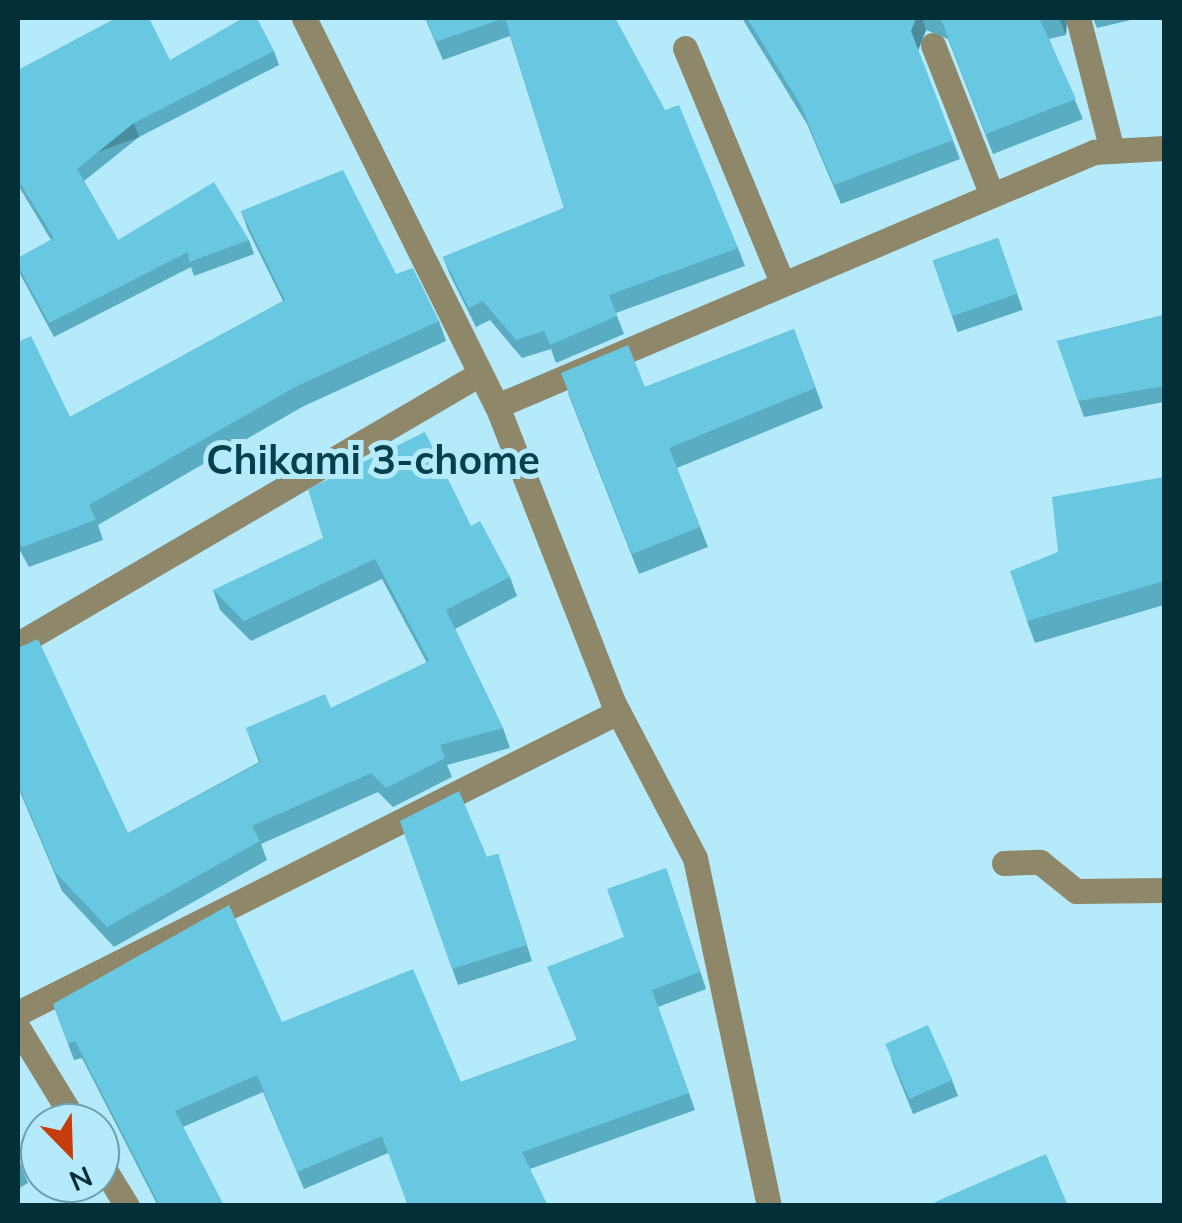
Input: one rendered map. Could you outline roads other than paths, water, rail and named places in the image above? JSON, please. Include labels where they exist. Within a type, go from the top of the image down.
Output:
[{"type":"street","points":[[304,18],[476,376],[497,406],[618,712],[696,858],[769,1206]]},
{"type":"street","points":[[1078,18],[1112,150]]},
{"type":"street","points":[[933,44],[991,192]]},
{"type":"street","points":[[684,48],[782,282]]},
{"type":"street","points":[[497,406],[991,192],[1112,150],[1164,148]]},
{"type":"street","points":[[18,644],[476,376]]},
{"type":"street","points":[[18,1012],[618,712]]},
{"type":"street","points":[[1004,863],[1040,862],[1076,891],[1164,890]]},
{"type":"street","points":[[18,1028],[64,1103]]},
{"type":"district","name":"Chikami 3-chome","points":[[373,459]]}]
